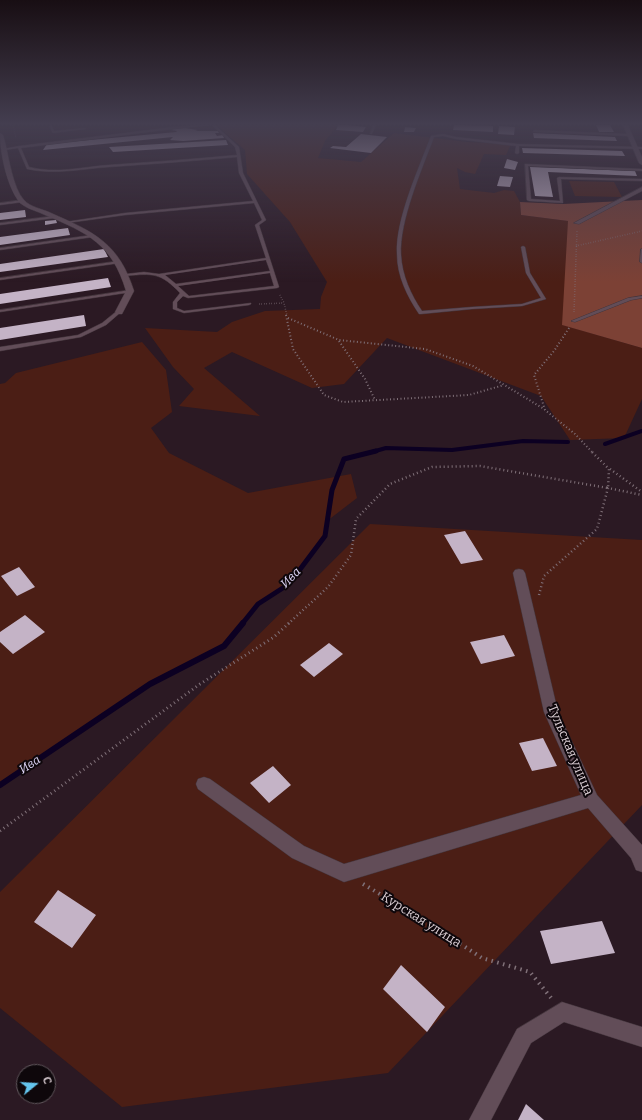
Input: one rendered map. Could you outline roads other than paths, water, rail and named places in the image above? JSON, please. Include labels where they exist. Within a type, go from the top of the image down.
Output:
[{"type":"street","points":[[11,177],[13,186],[22,201],[67,222],[92,236],[109,248],[120,262],[126,274],[130,291],[119,312]]},
{"type":"street","points":[[577,223],[642,189]]},
{"type":"street","name":"Тульская улица","points":[[519,573],[551,712],[591,800],[636,852],[642,864]]},
{"type":"street","points":[[204,784],[298,852],[344,873],[591,800]]},
{"type":"street","points":[[480,1120],[524,1036],[562,1012],[642,1037]]},
{"type":"lane","points":[[126,274],[151,272],[171,281],[182,294],[188,297],[277,287],[257,225],[264,220],[243,177]]},
{"type":"lane","points":[[418,177],[410,199],[399,245],[401,269],[411,299],[421,313],[522,305],[544,299],[528,273],[523,247]]},
{"type":"lane","points":[[527,177],[529,200],[562,202],[559,178],[642,180]]},
{"type":"lane","points":[[0,204],[22,201]]},
{"type":"lane","points":[[67,222],[125,214],[256,202]]},
{"type":"lane","points":[[0,224],[54,217]]},
{"type":"lane","points":[[0,249],[92,236]]},
{"type":"lane","points":[[642,250],[642,262]]},
{"type":"lane","points":[[158,275],[267,259]]},
{"type":"lane","points":[[0,279],[120,262]]},
{"type":"lane","points":[[175,285],[272,272]]},
{"type":"lane","points":[[0,311],[130,291]]},
{"type":"lane","points":[[182,294],[174,302],[176,309],[184,312],[249,304]]},
{"type":"lane","points":[[573,321],[630,299],[642,297]]},
{"type":"lane","points":[[0,349],[79,336],[104,324],[119,312]]},
{"type":"waterway","name":"Ива","points":[[605,444],[642,431]]},
{"type":"waterway","name":"Ива","points":[[372,452],[386,448],[452,450],[523,441],[568,442]]},
{"type":"waterway","name":"Ива","points":[[372,452],[376,451]]},
{"type":"waterway","name":"Ива","points":[[242,624],[258,604],[289,584],[325,536],[332,490],[344,459],[372,452]]},
{"type":"waterway","name":"Ива","points":[[0,785],[150,684],[224,646],[243,623]]}]
